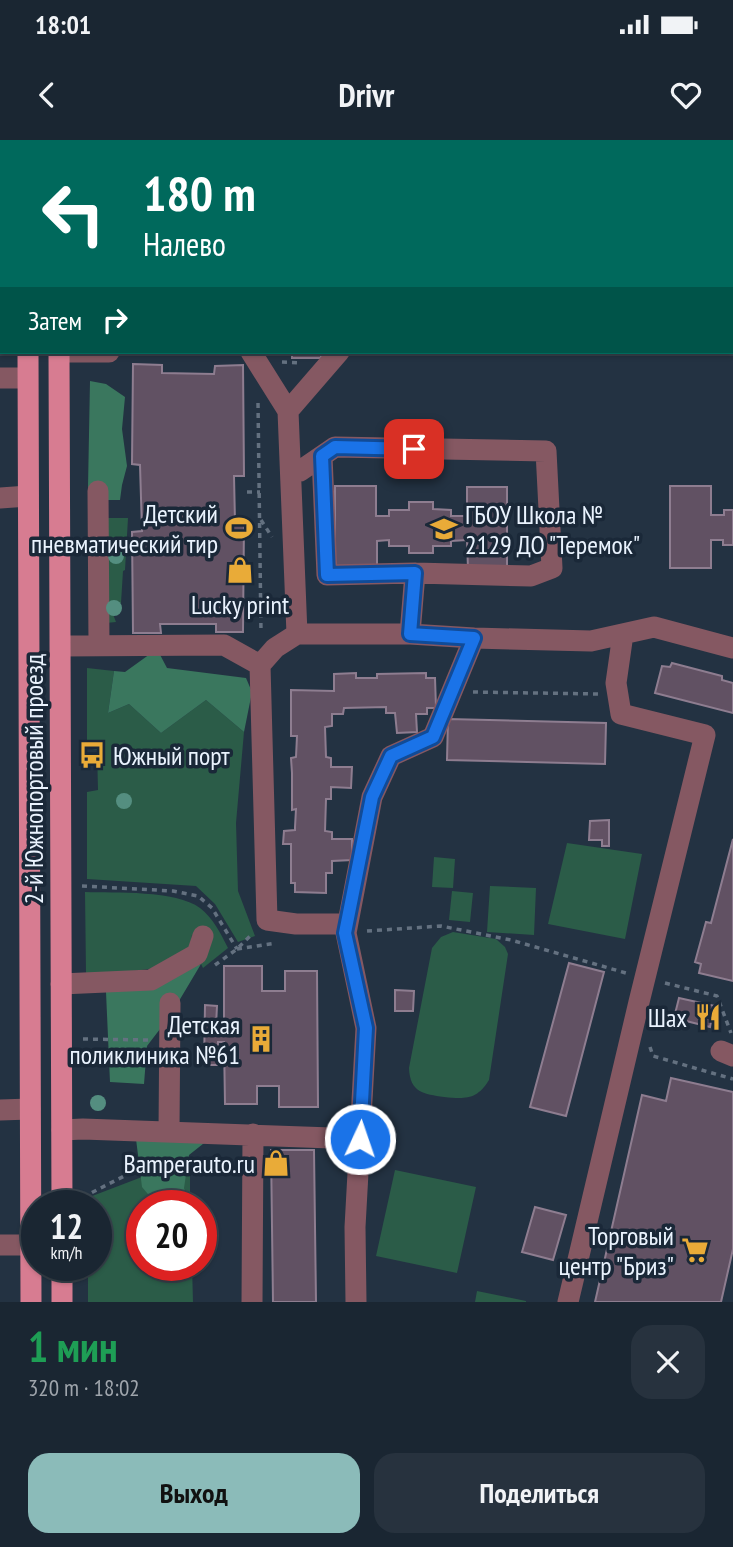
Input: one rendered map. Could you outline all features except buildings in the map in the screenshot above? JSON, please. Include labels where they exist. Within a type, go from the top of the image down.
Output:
[{"type":"main road","name":"2-й Южнопортовый проезд","points":[[28,354],[30,1190]]},
{"type":"main road","name":"2-й Южнопортовый проезд","points":[[61,354],[62,1190]]},
{"type":"main road","name":"2-й Южнопортовый проезд","points":[[31,1281],[31,1302]]},
{"type":"main road","points":[[62,1281],[62,1302]]},
{"type":"lane","points":[[288,411],[337,354]]},
{"type":"lane","points":[[254,356],[288,411],[297,634]]},
{"type":"lane","points":[[0,378],[27,378]]},
{"type":"lane","points":[[300,471],[335,447],[546,451],[552,568],[531,576],[415,573],[327,575],[322,456]]},
{"type":"lane","points":[[98,491],[99,646]]},
{"type":"lane","points":[[0,498],[28,496]]},
{"type":"lane","points":[[410,634],[415,573]]},
{"type":"lane","points":[[346,928],[267,920],[260,665],[275,648],[297,634],[410,634],[591,641],[654,627],[733,648]]},
{"type":"lane","points":[[568,1302],[705,735],[621,714],[616,683],[623,634]]},
{"type":"lane","points":[[356,1302],[355,1227],[366,1028],[346,928],[372,797],[391,756],[433,737],[474,638]]},
{"type":"lane","points":[[61,646],[224,645],[260,665]]},
{"type":"lane","points":[[61,984],[151,980],[197,954],[203,936]]},
{"type":"lane","points":[[169,1132],[170,1003]]},
{"type":"lane","points":[[0,1110],[30,1109]]},
{"type":"lane","points":[[62,1130],[360,1139]]},
{"type":"lane","points":[[252,1302],[253,1134]]},
{"type":"lane","points":[[0,1245],[21,1245]]},
{"type":"path","points":[[254,356],[308,363]]},
{"type":"path","points":[[258,400],[261,636]]},
{"type":"path","points":[[247,492],[260,492]]},
{"type":"path","points":[[453,692],[618,694]]},
{"type":"path","points":[[82,886],[173,891],[198,896],[212,908],[237,948]]},
{"type":"path","points":[[346,928],[441,926],[511,940],[717,996],[729,1028],[729,1048]]},
{"type":"path","points":[[212,968],[258,929]]},
{"type":"path","points":[[237,948],[278,943]]},
{"type":"path","points":[[83,1039],[142,1040]]},
{"type":"path","points":[[649,1042],[653,1056],[733,1079]]},
{"type":"path","points":[[97,1190],[142,1167],[253,1168]]},
{"type":"green space","points":[[90,381],[106,384],[125,397],[122,429],[127,466],[120,500],[104,500],[101,487],[88,487]]},
{"type":"green space","points":[[105,518],[128,518],[121,603],[111,609],[116,622],[106,623]]},
{"type":"green space","points":[[157,649],[167,668],[246,678],[252,692],[244,732],[206,700],[161,733],[129,704],[108,713],[114,671],[125,672]]},
{"type":"green space","points":[[87,668],[114,671],[108,713],[129,704],[161,733],[206,700],[244,732],[236,823],[238,891],[255,936],[238,942],[215,904],[196,886],[87,879],[87,792],[98,790],[97,750],[87,748]]},
{"type":"green space","points":[[567,843],[642,854],[625,939],[548,924]]},
{"type":"green space","points":[[434,857],[455,859],[453,888],[432,887]]},
{"type":"green space","points":[[490,886],[536,888],[534,935],[487,932]]},
{"type":"green space","points":[[452,891],[473,893],[470,922],[449,920]]},
{"type":"green space","points":[[85,892],[161,895],[189,902],[209,916],[228,948],[203,968],[201,964],[209,934],[192,935],[190,949],[156,968],[111,974],[86,973]]},
{"type":"green space","points":[[453,932],[496,939],[508,954],[489,1080],[475,1095],[464,1098],[437,1096],[419,1091],[412,1083],[409,1068],[432,948],[441,937]]},
{"type":"green space","points":[[201,964],[170,1016],[147,1046],[144,1084],[110,1082],[106,992]]},
{"type":"green space","points":[[213,1136],[189,1155],[185,1190],[145,1190],[136,1139]]},
{"type":"green space","points":[[395,1170],[476,1187],[457,1273],[376,1256]]},
{"type":"green space","points":[[155,1172],[190,1173],[190,1190],[126,1190],[126,1281],[192,1281],[193,1302],[88,1302],[88,1281],[112,1281],[112,1190],[108,1190]]},
{"type":"green space","points":[[477,1291],[526,1301],[526,1302],[475,1302]]},
{"type":"place","name":"Детский пневматический тир","points":[[239,528]]},
{"type":"place","name":"ГБОУ Школа № 2129 ДО \"Теремок\"","points":[[444,529]]},
{"type":"place","name":"Lucky print","points":[[240,570]]},
{"type":"place","name":"Южный порт","points":[[92,755]]},
{"type":"place","name":"Шах","points":[[708,1017]]},
{"type":"place","name":"Детская поликлиника №61","points":[[261,1039]]},
{"type":"place","name":"Bamperauto.ru","points":[[276,1163]]},
{"type":"place","name":"Торговый центр \"Бриз\"","points":[[695,1250]]},
{"type":"route","points":[[360,1139],[366,1028],[345,933],[372,797],[391,756],[433,737],[474,638],[410,634],[415,573],[327,575],[322,456],[335,447],[414,449]]}]
